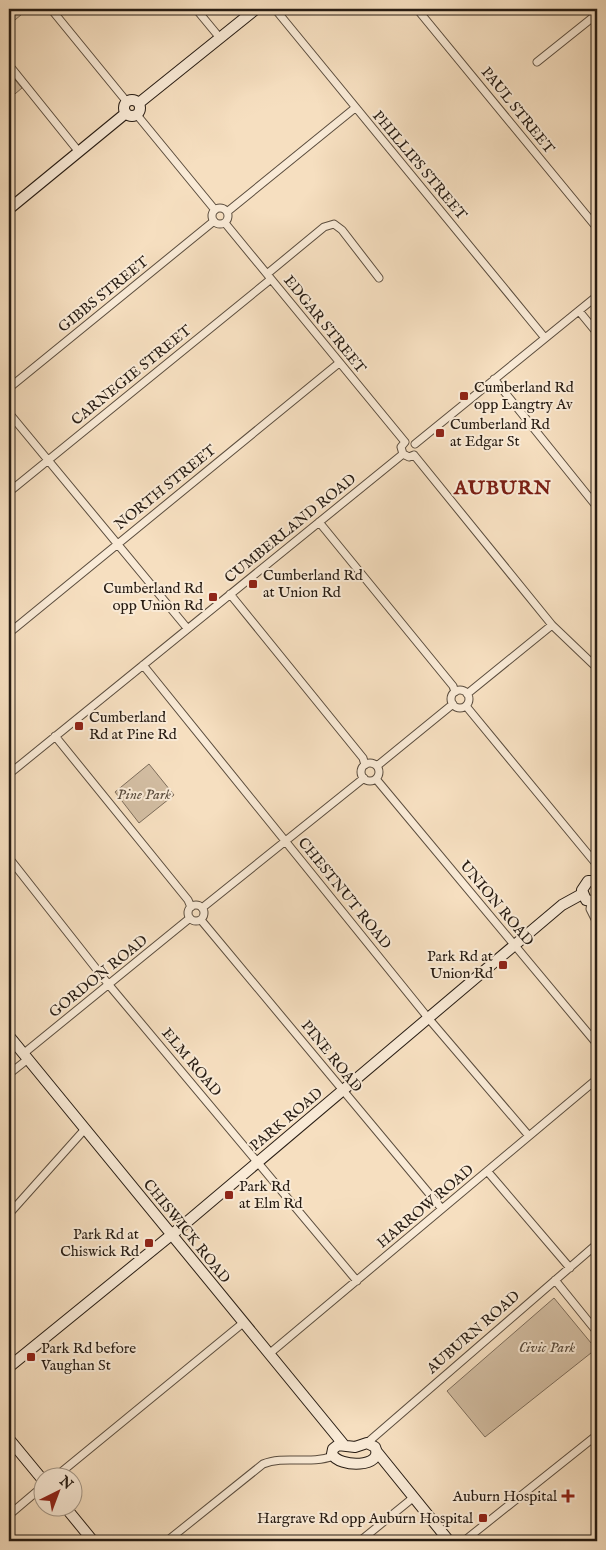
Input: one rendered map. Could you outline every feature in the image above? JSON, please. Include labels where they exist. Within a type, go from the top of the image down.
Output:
[{"type":"street","points":[[50,9],[127,102]]},
{"type":"street","points":[[196,9],[220,38]]},
{"type":"street","points":[[139,103],[256,9]]},
{"type":"street","name":"PHILLIPS STREET","points":[[275,9],[545,338]]},
{"type":"street","name":"PAUL STREET","points":[[417,9],[597,228]]},
{"type":"street","points":[[537,62],[597,14]]},
{"type":"street","points":[[9,65],[79,152]]},
{"type":"street","points":[[133,100],[139,103],[140,109],[137,114],[132,116],[126,113],[124,108],[127,102],[133,100]]},
{"type":"street","points":[[226,212],[355,108]]},
{"type":"street","points":[[9,209],[126,113]]},
{"type":"street","points":[[137,114],[215,210]]},
{"type":"street","points":[[221,208],[226,212],[228,217],[225,223],[220,224],[214,221],[212,216],[215,210],[221,208]]},
{"type":"street","name":"GIBBS STREET","points":[[9,388],[214,221]]},
{"type":"street","name":"EDGAR STREET","points":[[225,223],[405,442]]},
{"type":"street","name":"CARNEGIE STREET","points":[[9,492],[269,276],[324,227],[334,224],[342,230],[379,278]]},
{"type":"street","points":[[415,444],[597,296]]},
{"type":"street","points":[[579,311],[597,333]]},
{"type":"street","name":"NORTH STREET","points":[[9,633],[339,363]]},
{"type":"street","points":[[494,379],[597,507]]},
{"type":"street","points":[[9,413],[187,628]]},
{"type":"street","points":[[410,441],[415,444],[417,449],[414,455],[409,457],[403,454],[401,447],[405,442],[410,441]]},
{"type":"street","name":"CUMBERLAND ROAD","points":[[9,774],[403,454]]},
{"type":"street","points":[[414,455],[552,625],[597,668]]},
{"type":"street","points":[[319,522],[453,686],[454,692],[451,699],[453,704],[460,708],[466,706]]},
{"type":"street","points":[[230,594],[363,758],[365,765],[362,770],[364,778]]},
{"type":"street","points":[[467,694],[552,625]]},
{"type":"street","name":"CHESTNUT ROAD","points":[[142,665],[430,1019],[529,1136]]},
{"type":"street","points":[[454,692],[460,690],[467,694]]},
{"type":"street","points":[[466,706],[468,701],[467,694]]},
{"type":"street","points":[[377,766],[453,704]]},
{"type":"street","points":[[466,706],[597,865]]},
{"type":"street","points":[[55,736],[188,900],[191,907],[188,913],[190,918],[196,921],[201,920],[204,914],[202,908]]},
{"type":"street","points":[[364,778],[371,781],[376,779],[379,774],[377,766],[373,763],[365,765]]},
{"type":"street","points":[[202,908],[364,778]]},
{"type":"street","name":"UNION ROAD","points":[[376,779],[597,1044]]},
{"type":"street","name":"ELM ROAD","points":[[9,858],[109,985],[357,1281]]},
{"type":"street","name":"PARK ROAD","points":[[9,1367],[430,1019],[562,905],[582,894],[585,883],[597,879]]},
{"type":"street","points":[[582,894],[586,900],[594,902],[590,909],[597,923]]},
{"type":"street","points":[[191,907],[197,906],[202,908]]},
{"type":"street","name":"GORDON ROAD","points":[[9,1074],[25,1056],[190,918]]},
{"type":"street","name":"PINE ROAD","points":[[201,920],[442,1209]]},
{"type":"street","name":"CHISWICK ROAD","points":[[9,1036],[344,1445]]},
{"type":"street","name":"HARROW ROAD","points":[[269,1354],[597,1079]]},
{"type":"street","points":[[9,1214],[85,1129]]},
{"type":"street","points":[[488,1172],[570,1268]]},
{"type":"street","name":"AUBURN ROAD","points":[[368,1443],[597,1244]]},
{"type":"street","points":[[555,1280],[597,1332]]},
{"type":"street","points":[[66,1468],[243,1323]]},
{"type":"street","points":[[464,1541],[597,1436]]},
{"type":"street","points":[[9,1439],[33,1468]]},
{"type":"street","points":[[377,1452],[375,1458],[365,1463],[343,1463],[333,1456],[332,1451],[335,1446],[344,1445],[355,1447],[368,1443],[375,1447],[377,1452],[449,1541]]},
{"type":"street","points":[[167,1541],[263,1464],[278,1461],[324,1460],[333,1456]]},
{"type":"street","points":[[9,1514],[32,1495]]},
{"type":"street","points":[[360,1541],[414,1497]]},
{"type":"street","points":[[74,1518],[93,1541]]},
{"type":"green space","points":[[9,9],[28,9],[9,25]]},
{"type":"green space","points":[[9,73],[22,88],[9,99]]},
{"type":"green space","name":"Pine Park","points":[[149,764],[174,795],[139,823],[115,792]]},
{"type":"green space","name":"Civic Park","points":[[554,1298],[596,1349],[485,1437],[447,1391]]},
{"type":"place","name":"Cumberland Rd opp Langtry Av","points":[[464,396]]},
{"type":"place","name":"Cumberland Rd at Edgar St","points":[[440,433]]},
{"type":"place","name":"Cumberland Rd at Union Rd","points":[[253,584]]},
{"type":"place","name":"Cumberland Rd opp Union Rd","points":[[213,597]]},
{"type":"place","name":"Cumberland Rd at Pine Rd","points":[[79,726]]},
{"type":"place","name":"Park Rd at Union Rd","points":[[503,965]]},
{"type":"place","name":"Park Rd at Elm Rd","points":[[229,1195]]},
{"type":"place","name":"Park Rd at Chiswick Rd","points":[[149,1243]]},
{"type":"place","name":"Park Rd before Vaughan St","points":[[31,1357]]},
{"type":"place","name":"Auburn Hospital","points":[[568,1496]]},
{"type":"place","name":"Hargrave Rd opp Auburn Hospital","points":[[483,1518]]},
{"type":"district","name":"AUBURN","points":[[503,487]]}]
